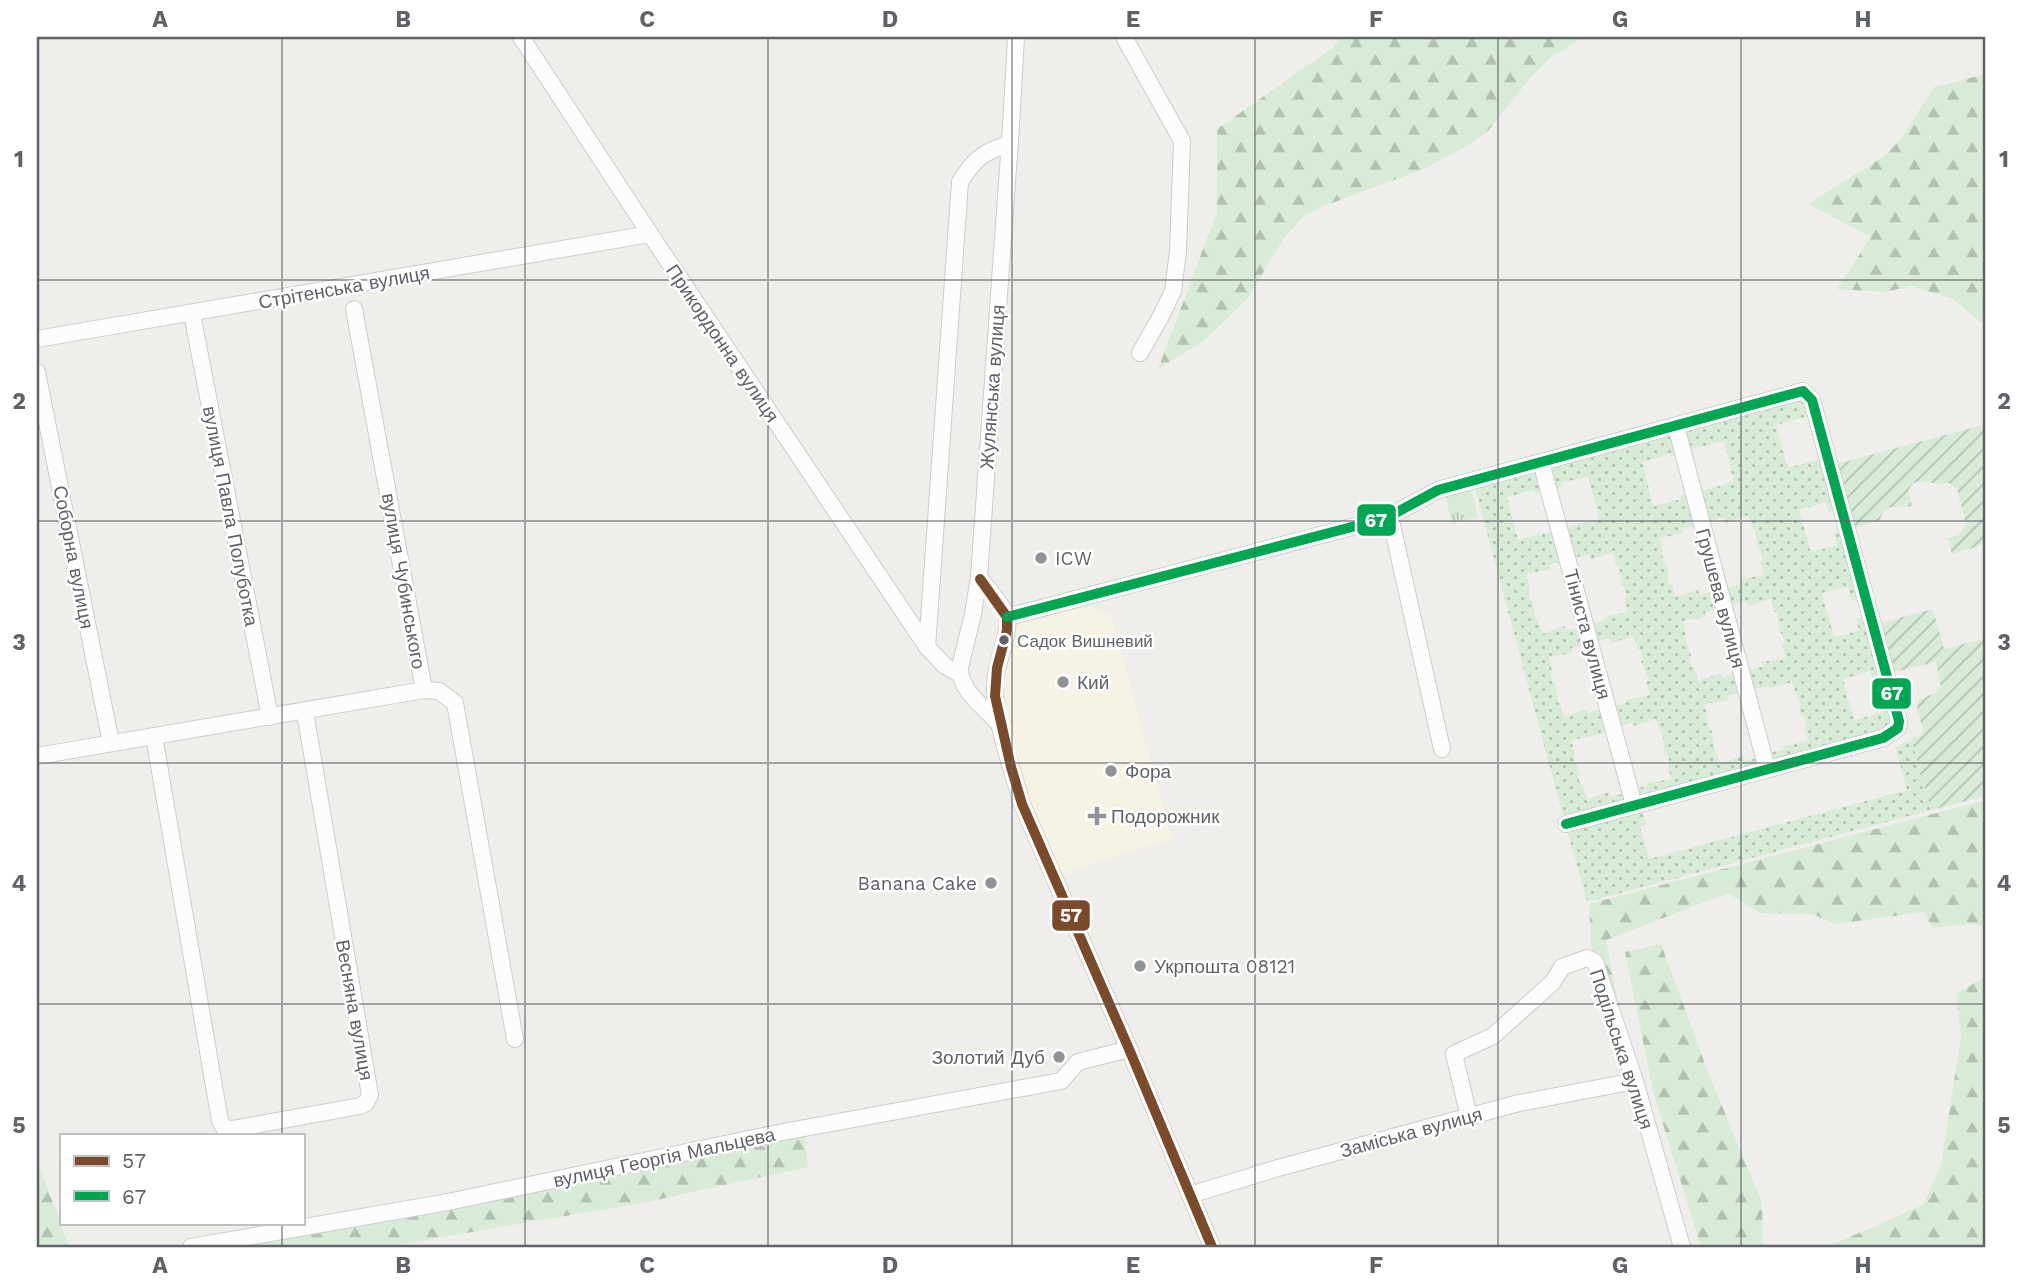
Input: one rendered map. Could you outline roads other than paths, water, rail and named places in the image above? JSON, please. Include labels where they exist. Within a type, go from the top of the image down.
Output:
[{"type":"street","name":"Прикордонна вулиця","points":[[521,37],[927,647],[945,666],[960,674]]},
{"type":"street","name":"Жулянська вулиця","points":[[960,674],[979,577],[1016,37]]},
{"type":"street","points":[[1124,37],[1182,141],[1178,251],[1173,291],[1140,353]]},
{"type":"street","points":[[927,647],[960,182],[979,157],[1010,144]]},
{"type":"street","name":"Стрітенська вулиця","points":[[37,340],[650,234]]},
{"type":"street","name":"вулиця Чубинського","points":[[354,309],[424,690],[439,691],[455,703],[515,1039]]},
{"type":"street","name":"вулиця Павла Полуботка","points":[[192,314],[270,718]]},
{"type":"street","name":"Соборна вулиця","points":[[37,372],[111,743]]},
{"type":"street","points":[[973,614],[989,606],[1004,613],[1390,516],[1438,490],[1803,391],[1812,400],[1899,720],[1898,728],[1883,738],[1566,824]]},
{"type":"street","name":"Грушева вулиця","points":[[1676,426],[1767,769]]},
{"type":"street","name":"Тіниста вулиця","points":[[1541,462],[1634,805]]},
{"type":"street","points":[[1390,516],[1442,749]]},
{"type":"street","points":[[979,577],[1004,613],[1007,630],[995,684],[1002,727],[1022,804],[1212,1247]]},
{"type":"street","points":[[960,674],[965,688],[1002,727]]},
{"type":"street","points":[[971,694],[984,693],[995,684]]},
{"type":"street","points":[[37,756],[424,690]]},
{"type":"street","name":"Весняна вулиця","points":[[154,736],[220,1121],[224,1128],[232,1129],[360,1107],[370,1095],[305,712]]},
{"type":"street","name":"Подільська вулиця","points":[[1469,1117],[1454,1054],[1493,1035],[1553,982],[1562,967],[1587,958],[1595,962],[1635,1081],[1682,1247]]},
{"type":"street","name":"вулиця Георгія Мальцева","points":[[191,1247],[448,1202],[783,1132],[1061,1081],[1079,1062],[1129,1049]]},
{"type":"street","name":"Заміська вулиця","points":[[1190,1195],[1278,1168],[1520,1103],[1635,1081]]},
{"type":"place","name":"ICW","points":[[1041,558]]},
{"type":"place","name":"Садок Вишневий","points":[[1004,640]]},
{"type":"place","name":"Кий","points":[[1063,682]]},
{"type":"place","name":"Фора","points":[[1111,771]]},
{"type":"place","name":"Подорожник","points":[[1097,816]]},
{"type":"place","name":"Banana Cake","points":[[991,883]]},
{"type":"place","name":"Укрпошта 08121","points":[[1140,966]]},
{"type":"place","name":"Золотий Дуб","points":[[1059,1057]]}]
